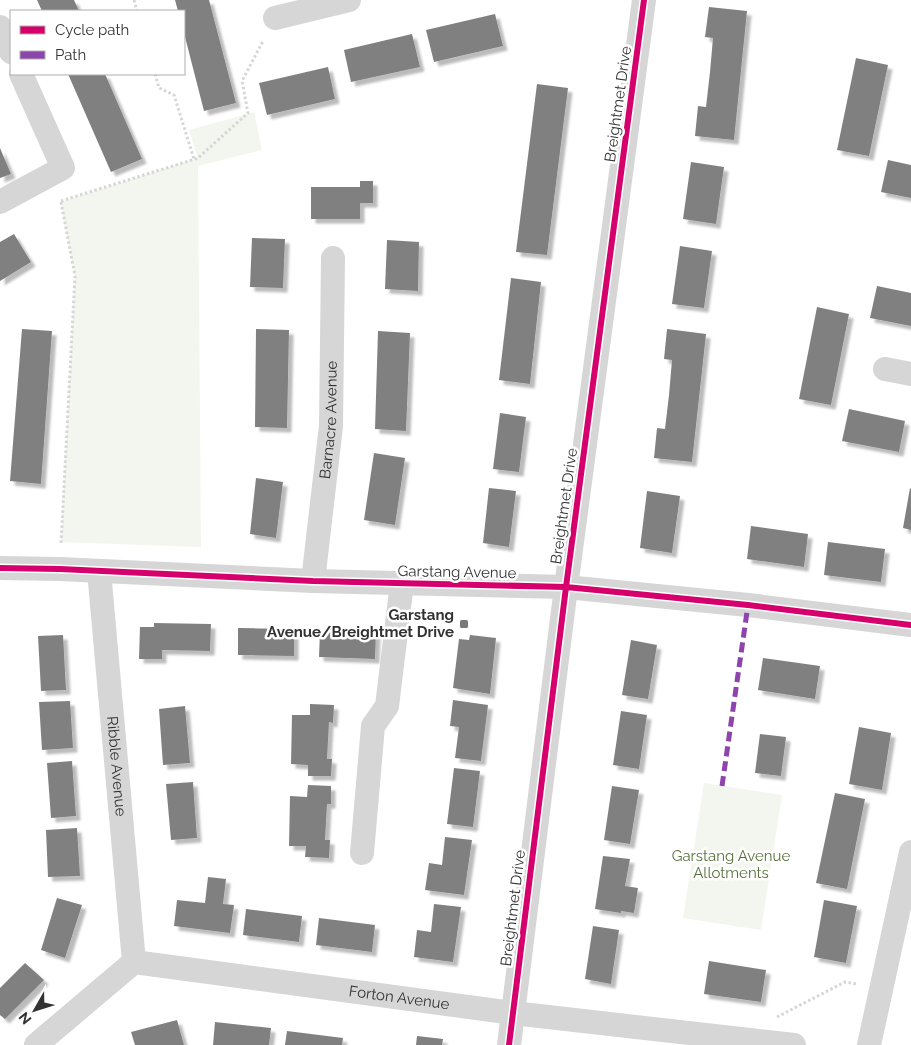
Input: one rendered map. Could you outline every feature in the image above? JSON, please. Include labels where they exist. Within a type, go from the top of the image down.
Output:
[{"type":"street","points":[[274,18],[349,0]]},
{"type":"street","name":"Breightmet Drive","points":[[509,1045],[566,588],[644,0]]},
{"type":"street","points":[[0,27],[10,50]]},
{"type":"street","points":[[0,202],[41,178],[63,168],[21,75]]},
{"type":"street","name":"Barnacre Avenue","points":[[313,581],[331,426],[333,258]]},
{"type":"street","points":[[884,368],[911,374]]},
{"type":"street","name":"Garstang Avenue","points":[[0,568],[60,568],[313,581],[566,588],[748,605],[911,625]]},
{"type":"street","name":"Ribble Avenue","points":[[99,571],[134,962]]},
{"type":"street","points":[[362,853],[373,726],[387,706],[402,583]]},
{"type":"street","points":[[869,1045],[911,852]]},
{"type":"street","points":[[36,1045],[134,962]]},
{"type":"street","name":"Forton Avenue","points":[[134,962],[513,1013],[784,1044]]},
{"type":"path","points":[[61,202],[194,159],[248,113],[242,81],[274,18]]},
{"type":"path","points":[[155,75],[160,88],[174,96],[194,159]]},
{"type":"path","points":[[41,178],[61,202],[75,276],[60,568]]},
{"type":"path","points":[[784,1044],[778,1015],[845,982],[882,988]]},
{"type":"green space","points":[[254,112],[262,150],[198,166],[201,547],[61,542],[75,276],[61,202],[198,158],[189,130]]},
{"type":"green space","name":"Garstang Avenue Allotments","points":[[704,783],[782,795],[761,930],[683,918]]},
{"type":"building","points":[[37,0],[74,0],[79,10],[42,10]]},
{"type":"building","points":[[175,0],[209,0],[236,103],[204,111],[185,37],[185,10],[178,10]]},
{"type":"building","points":[[709,7],[747,11],[734,140],[695,136],[698,106],[706,107],[710,72],[713,38],[705,37]]},
{"type":"building","points":[[495,14],[503,46],[434,62],[426,30]]},
{"type":"building","points":[[412,34],[420,67],[351,82],[344,50]]},
{"type":"building","points":[[856,58],[888,65],[869,156],[837,150]]},
{"type":"building","points":[[328,67],[335,99],[267,115],[259,83]]},
{"type":"building","points":[[68,75],[105,75],[142,159],[111,172]]},
{"type":"building","points":[[537,84],[568,88],[547,255],[516,252]]},
{"type":"building","points":[[0,148],[11,174],[0,178]]},
{"type":"building","points":[[888,160],[911,165],[911,198],[881,192]]},
{"type":"building","points":[[691,162],[724,167],[716,224],[683,219]]},
{"type":"building","points":[[360,181],[373,181],[373,203],[360,203],[360,219],[311,219],[311,187],[360,187]]},
{"type":"building","points":[[14,234],[31,262],[0,281],[0,242]]},
{"type":"building","points":[[252,238],[285,239],[283,288],[250,287]]},
{"type":"building","points":[[387,240],[419,242],[418,291],[385,289]]},
{"type":"building","points":[[680,246],[712,251],[704,308],[672,304]]},
{"type":"building","points":[[511,278],[541,282],[530,384],[499,380]]},
{"type":"building","points":[[877,286],[911,293],[911,326],[870,318]]},
{"type":"building","points":[[817,307],[849,314],[831,405],[799,399]]},
{"type":"building","points":[[22,329],[52,331],[41,484],[10,481]]},
{"type":"building","points":[[256,329],[289,330],[287,428],[255,427]]},
{"type":"building","points":[[667,329],[706,334],[692,462],[654,458],[657,428],[665,429],[669,395],[672,360],[664,359]]},
{"type":"building","points":[[378,331],[410,333],[406,431],[375,429]]},
{"type":"building","points":[[849,409],[905,421],[899,452],[842,441]]},
{"type":"building","points":[[500,413],[526,417],[519,472],[493,469]]},
{"type":"building","points":[[374,453],[405,458],[395,525],[364,520]]},
{"type":"building","points":[[256,478],[283,482],[276,538],[250,534]]},
{"type":"building","points":[[489,488],[516,491],[509,547],[483,543]]},
{"type":"building","points":[[911,489],[911,530],[903,528]]},
{"type":"building","points":[[647,491],[680,496],[672,553],[640,548]]},
{"type":"building","points":[[751,526],[808,534],[804,567],[747,559]]},
{"type":"building","points":[[828,542],[885,549],[881,582],[824,575]]},
{"type":"building","points":[[154,623],[211,624],[210,651],[162,650],[162,659],[139,659],[140,627],[154,627]]},
{"type":"building","points":[[238,628],[294,629],[294,656],[238,655]]},
{"type":"building","points":[[320,631],[376,632],[375,659],[319,657]]},
{"type":"building","points":[[63,635],[66,690],[41,691],[38,636]]},
{"type":"building","points":[[470,635],[496,638],[490,694],[453,688],[459,639],[469,640]]},
{"type":"building","points":[[631,640],[657,645],[648,699],[622,695]]},
{"type":"building","points":[[763,658],[820,666],[815,699],[758,690]]},
{"type":"building","points":[[453,700],[488,705],[481,761],[455,758],[459,727],[450,726]]},
{"type":"building","points":[[70,701],[73,748],[42,750],[39,702]]},
{"type":"building","points":[[310,704],[334,705],[333,723],[329,722],[327,759],[332,759],[331,776],[308,776],[308,765],[291,764],[292,715],[310,715]]},
{"type":"building","points":[[185,706],[190,763],[163,765],[159,709]]},
{"type":"building","points":[[621,711],[647,715],[639,769],[613,765]]},
{"type":"building","points":[[859,727],[891,733],[882,790],[849,784]]},
{"type":"building","points":[[760,734],[786,737],[781,776],[755,773]]},
{"type":"building","points":[[72,761],[76,816],[51,818],[47,763]]},
{"type":"building","points":[[454,768],[480,771],[473,827],[447,824]]},
{"type":"building","points":[[193,782],[197,838],[171,840],[166,784]]},
{"type":"building","points":[[308,785],[331,786],[331,804],[327,804],[325,840],[330,840],[329,858],[305,857],[306,846],[289,846],[290,796],[307,797]]},
{"type":"building","points":[[612,786],[639,790],[630,844],[604,840]]},
{"type":"building","points":[[835,793],[865,799],[847,889],[816,883]]},
{"type":"building","points":[[77,828],[80,876],[48,877],[46,830]]},
{"type":"building","points":[[445,837],[472,840],[464,895],[425,890],[429,863],[442,865]]},
{"type":"building","points":[[603,856],[630,859],[625,886],[638,888],[634,913],[595,909]]},
{"type":"building","points":[[208,877],[226,879],[223,904],[234,905],[230,933],[174,926],[177,900],[205,903]]},
{"type":"building","points":[[57,898],[82,905],[65,958],[41,950]]},
{"type":"building","points":[[824,900],[857,906],[846,963],[814,957]]},
{"type":"building","points":[[434,904],[461,907],[453,962],[414,957],[417,930],[431,932]]},
{"type":"building","points":[[246,909],[302,916],[299,942],[243,935]]},
{"type":"building","points":[[319,918],[375,925],[372,952],[316,945]]},
{"type":"building","points":[[593,926],[619,930],[611,984],[585,979]]},
{"type":"building","points":[[709,961],[766,970],[761,1002],[704,994]]},
{"type":"building","points":[[25,963],[44,980],[5,1019],[0,1015],[0,988]]},
{"type":"building","points":[[177,1020],[184,1045],[135,1045],[131,1032]]},
{"type":"building","points":[[215,1022],[271,1028],[269,1045],[213,1045]]},
{"type":"building","points":[[287,1031],[343,1038],[342,1045],[285,1045]]},
{"type":"building","points":[[417,1036],[443,1039],[442,1045],[416,1045]]},
{"type":"marked path","points":[[722,786],[748,605]]},
{"type":"cycle path","points":[[509,1045],[566,587],[644,0]]},
{"type":"cycle path","points":[[0,568],[313,581],[566,587],[748,605],[911,625]]},
{"type":"place","name":"Garstang Avenue/Breightmet Drive","points":[[464,624]]}]
